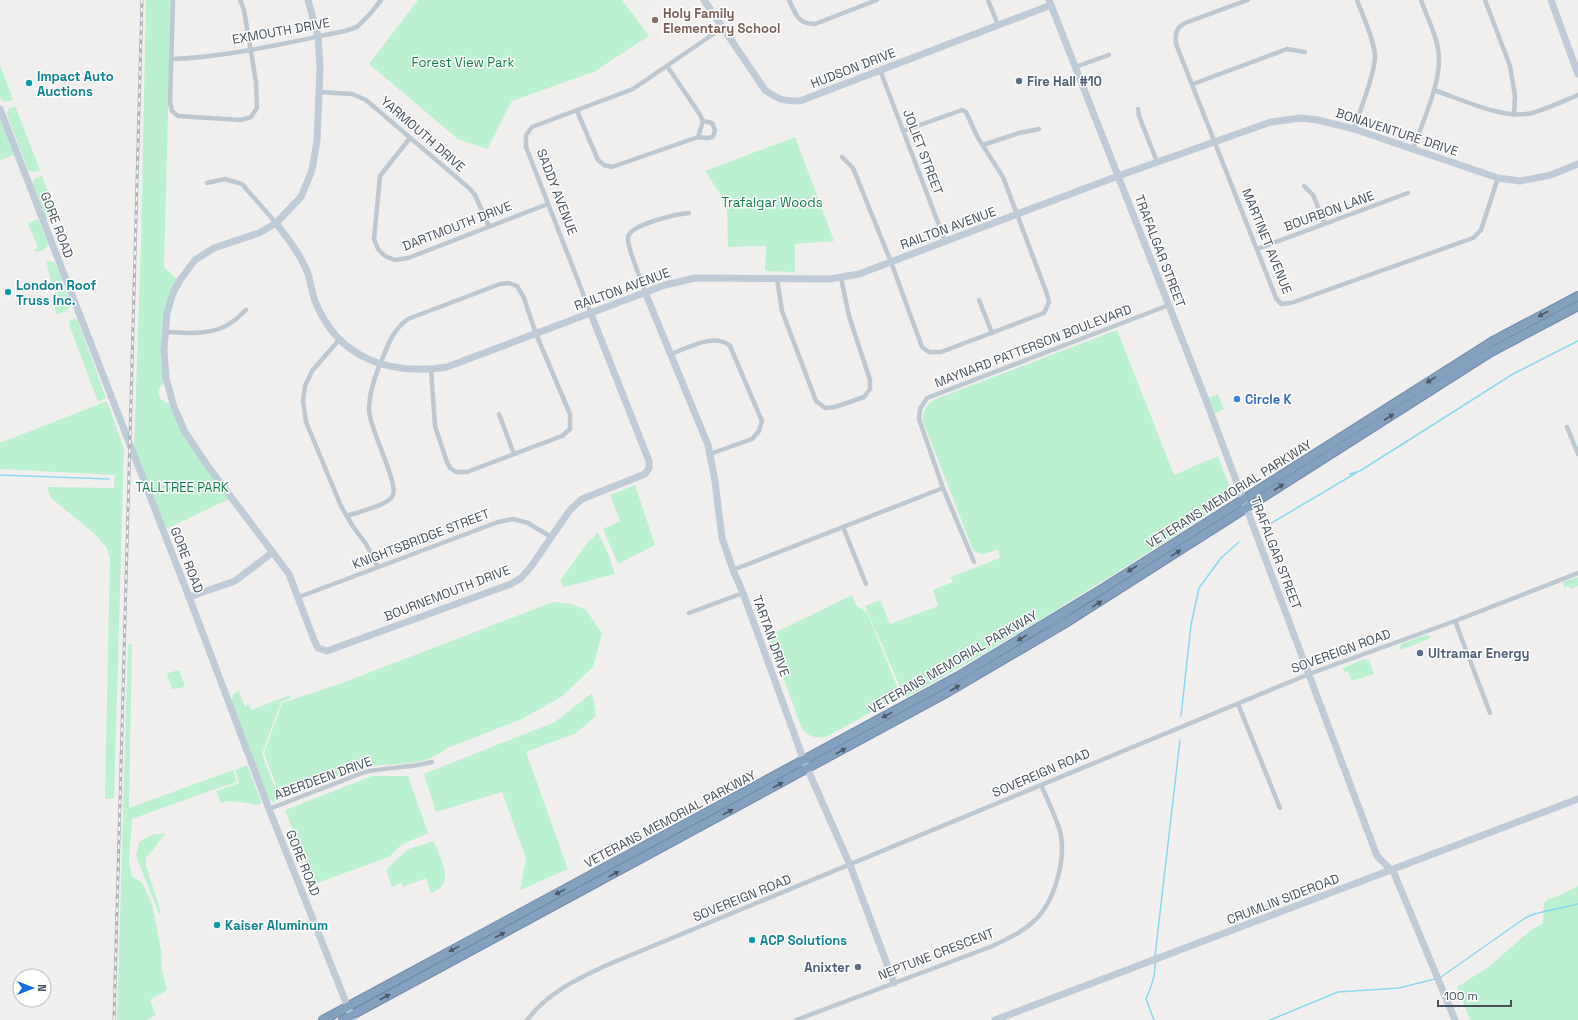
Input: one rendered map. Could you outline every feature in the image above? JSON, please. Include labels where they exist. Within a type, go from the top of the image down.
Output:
[{"type":"highway","name":"VETERANS MEMORIAL PARKWAY","points":[[323,1020],[957,677],[1102,589],[1493,341],[1578,296]]},
{"type":"highway","name":"VETERANS MEMORIAL PARKWAY","points":[[343,1020],[352,1018],[948,692],[1064,624],[1491,352],[1578,306]]},
{"type":"street","points":[[173,0],[170,102],[172,111],[178,116],[241,120],[251,117],[257,108],[256,82],[251,49],[244,10],[240,0]]},
{"type":"street","name":"BOURNEMOUTH DRIVE","points":[[308,0],[318,36],[320,68],[317,141],[312,170],[301,196],[276,223],[259,233],[214,248],[195,260],[180,280],[173,293],[167,313],[164,350],[166,378],[174,407],[185,432],[207,465],[289,574],[318,648],[327,651],[510,584],[521,578],[530,568],[550,537],[576,503],[582,499],[645,474],[649,468]]},
{"type":"street","name":"EXMOUTH DRIVE","points":[[172,59],[192,58],[251,49],[357,27],[381,0]]},
{"type":"street","name":"HUDSON DRIVE","points":[[704,0],[765,90],[778,100],[800,101],[998,25],[1050,2]]},
{"type":"street","points":[[789,0],[799,20],[806,24],[815,24],[877,0]]},
{"type":"street","points":[[988,0],[998,25]]},
{"type":"street","name":"MARTINET AVENUE","points":[[1248,0],[1186,23],[1178,28],[1176,34],[1176,44],[1276,298],[1282,304],[1291,303],[1473,238],[1481,230],[1498,178]]},
{"type":"street","points":[[1354,129],[1372,72],[1375,57],[1371,40],[1356,0]]},
{"type":"street","points":[[1413,150],[1434,90],[1440,61],[1438,48],[1421,0]]},
{"type":"street","points":[[1485,0],[1510,66],[1515,96],[1514,115]]},
{"type":"street","points":[[1551,0],[1578,74]]},
{"type":"street","name":"TRAFALGAR STREET","points":[[1050,2],[1204,395],[1377,856],[1394,873],[1455,1020]]},
{"type":"street","name":"SADDY AVENUE","points":[[649,468],[649,461],[526,147],[526,135],[532,127],[633,89],[722,28]]},
{"type":"street","points":[[1193,84],[1288,49],[1304,52]]},
{"type":"street","points":[[1075,67],[1109,54]]},
{"type":"street","points":[[668,66],[703,121],[698,137]]},
{"type":"street","name":"JOLIET STREET","points":[[880,70],[945,241]]},
{"type":"street","points":[[1434,90],[1498,112],[1514,115],[1532,113],[1578,95]]},
{"type":"street","name":"YARMOUTH DRIVE","points":[[320,92],[352,94],[366,100],[470,188],[476,195],[488,226]]},
{"type":"street","name":"GORE ROAD","points":[[0,108],[189,597],[269,809],[352,1018]]},
{"type":"street","points":[[1138,109],[1139,116],[1157,162]]},
{"type":"street","points":[[842,157],[853,168],[891,262],[922,347],[929,352],[941,352],[1044,313],[1049,302],[1047,294],[1003,177],[983,145],[969,118],[962,110],[903,131]]},
{"type":"street","points":[[577,111],[598,160],[604,165],[612,167],[698,137],[713,137],[714,130],[712,122],[703,121]]},
{"type":"street","name":"BONAVENTURE DRIVE","points":[[1118,176],[1270,122],[1301,118],[1318,120],[1354,129],[1498,178],[1520,181],[1552,175],[1578,164]]},
{"type":"street","points":[[983,145],[1019,133],[1039,129]]},
{"type":"street","name":"DARTMOUTH DRIVE","points":[[410,138],[380,176],[374,239],[378,250],[385,256],[396,260],[408,258],[548,204]]},
{"type":"street","name":"RAILTON AVENUE","points":[[276,223],[296,249],[308,273],[315,301],[339,340],[368,360],[380,364],[401,369],[431,369],[448,366],[591,314],[665,285],[695,278],[830,279],[859,274],[1118,176]]},
{"type":"street","points":[[207,183],[225,179],[242,184],[276,223]]},
{"type":"street","points":[[1304,186],[1313,195],[1325,224]]},
{"type":"street","name":"BOURBON LANE","points":[[1257,249],[1408,193]]},
{"type":"street","points":[[646,292],[629,247],[628,237],[631,231],[639,226],[676,214],[689,213]]},
{"type":"street","points":[[778,279],[782,311],[816,401],[825,408],[835,407],[864,397],[870,389],[870,380],[849,316],[841,278]]},
{"type":"street","points":[[347,516],[387,502],[392,497],[395,490],[373,429],[369,411],[371,394],[380,364],[391,338],[399,325],[408,319],[500,284],[509,283],[517,286],[524,298],[536,334],[570,414],[570,429],[562,436],[467,472],[456,472],[450,468],[435,426],[431,369]]},
{"type":"street","name":"TARTAN DRIVE","points":[[646,292],[708,445],[715,481],[722,538],[733,570],[743,593],[807,770],[850,865],[894,983]]},
{"type":"street","points":[[979,300],[992,333]]},
{"type":"street","name":"MAYNARD PATTERSON BOULEVARD","points":[[974,562],[943,488],[919,419],[920,408],[928,398],[1169,305]]},
{"type":"street","points":[[166,332],[197,334],[214,330],[232,323],[246,310]]},
{"type":"street","points":[[339,340],[312,371],[305,386],[303,401],[306,422],[341,506],[366,544],[378,567]]},
{"type":"street","points":[[671,354],[706,341],[720,340],[726,342],[730,346],[762,421],[759,431],[752,439],[710,454]]},
{"type":"street","points":[[499,414],[514,454]]},
{"type":"street","points":[[1567,427],[1578,454]]},
{"type":"street","points":[[733,570],[943,488]]},
{"type":"street","name":"KNIGHTSBRIDGE STREET","points":[[298,597],[498,522],[513,519],[528,523],[550,537]]},
{"type":"street","points":[[843,527],[866,584]]},
{"type":"street","points":[[189,597],[235,580],[273,552]]},
{"type":"street","name":"SOVEREIGN ROAD","points":[[527,1020],[538,1006],[567,984],[606,965],[1309,674],[1455,621],[1578,573]]},
{"type":"street","points":[[689,613],[743,593]]},
{"type":"street","points":[[1455,621],[1490,713]]},
{"type":"street","points":[[1238,704],[1280,808]]},
{"type":"street","name":"ABERDEEN DRIVE","points":[[269,809],[365,772],[432,762]]},
{"type":"street","name":"NEPTUNE CRESCENT","points":[[796,1020],[990,947],[1034,922],[1046,905],[1056,885],[1062,846],[1059,829],[1041,785]]},
{"type":"street","name":"CRUMLIN SIDEROAD","points":[[995,1020],[1578,799]]},
{"type":"green space","name":"TALLTREE PARK","points":[[146,0],[171,0],[164,267],[177,279],[171,291],[164,317],[161,356],[164,383],[158,390],[160,399],[169,404],[184,437],[229,499],[166,529],[134,450],[141,242]]},
{"type":"green space","name":"Forest View Park","points":[[418,0],[622,0],[649,36],[596,71],[512,101],[487,149],[458,139],[369,64]]},
{"type":"green space","points":[[0,65],[13,100],[6,102],[1,100],[0,97]]},
{"type":"green space","points":[[15,106],[40,170],[34,172],[28,170],[7,114],[8,109]]},
{"type":"green space","points":[[0,119],[14,155],[0,160]]},
{"type":"green space","name":"Trafalgar Woods","points":[[795,137],[834,241],[795,244],[795,272],[765,271],[766,246],[728,247],[727,204],[705,171]]},
{"type":"green space","points":[[42,176],[58,218],[46,219],[33,184],[33,180]]},
{"type":"green space","points":[[38,219],[48,244],[44,250],[36,252],[34,250],[38,248],[28,223]]},
{"type":"green space","points":[[46,260],[55,263],[62,279],[59,283],[52,285]]},
{"type":"green space","points":[[57,289],[65,290],[71,303],[69,309],[57,315],[52,296],[58,294]]},
{"type":"green space","points":[[77,319],[106,398],[98,402],[69,324],[70,320]]},
{"type":"green space","points":[[1117,330],[1174,475],[1218,456],[1229,485],[1228,497],[1215,510],[1062,607],[905,698],[865,606],[880,600],[890,624],[938,606],[933,590],[953,582],[951,577],[1000,558],[998,549],[982,554],[973,550],[923,421],[925,408],[929,403],[941,397]]},
{"type":"green space","points":[[1218,394],[1224,409],[1216,413],[1214,412],[1209,398]]},
{"type":"green space","points":[[107,401],[124,449],[114,798],[105,799],[110,557],[106,547],[95,534],[51,498],[47,487],[114,488],[115,475],[0,469],[0,443]]},
{"type":"green space","points":[[635,485],[655,545],[618,564],[603,529],[620,521],[610,495]]},
{"type":"green space","points":[[598,533],[608,553],[615,574],[564,587],[560,581],[588,542]]},
{"type":"green space","points":[[1578,577],[1578,586],[1571,589],[1569,586],[1564,588],[1563,582]]},
{"type":"green space","points":[[852,595],[857,606],[867,612],[901,696],[826,737],[815,737],[802,729],[768,636]]},
{"type":"green space","points":[[553,602],[572,604],[586,610],[602,633],[593,667],[561,697],[522,719],[447,748],[430,758],[410,763],[368,767],[346,773],[281,799],[264,753],[282,703],[342,683]]},
{"type":"green space","points":[[1429,635],[1431,638],[1401,650],[1401,644]]},
{"type":"green space","points":[[132,644],[129,808],[233,770],[237,782],[132,819],[129,862],[132,876],[142,883],[152,904],[161,950],[162,970],[167,990],[150,1000],[156,1015],[147,1020],[117,1020],[128,645]]},
{"type":"green space","points":[[1364,659],[1369,660],[1374,674],[1352,681],[1348,671],[1344,673],[1343,668]]},
{"type":"green space","points":[[179,670],[185,687],[172,689],[167,675],[168,673]]},
{"type":"green space","points":[[239,691],[245,707],[249,704],[251,710],[290,695],[291,698],[281,702],[262,754],[280,801],[273,802],[269,799],[232,702],[233,694]]},
{"type":"green space","points":[[592,693],[596,716],[576,733],[526,752],[568,869],[520,890],[526,858],[502,792],[436,812],[424,774],[555,722]]},
{"type":"green space","points":[[247,765],[261,804],[258,805],[228,801],[221,803],[216,791],[239,783],[235,770]]},
{"type":"green space","points":[[372,776],[408,776],[428,833],[401,845],[389,857],[314,884],[285,810]]},
{"type":"green space","points":[[166,833],[146,858],[146,866],[161,912],[159,914],[136,856],[139,842],[151,835]]},
{"type":"green space","points":[[434,841],[443,863],[445,877],[443,884],[439,889],[431,893],[426,878],[403,887],[401,883],[392,887],[386,870],[409,849]]},
{"type":"green space","points":[[1578,886],[1578,1020],[1470,1020],[1457,987],[1487,968],[1531,930],[1543,923],[1544,903],[1548,899],[1558,896]]},
{"type":"waterway","points":[[1350,474],[1360,471],[1513,374],[1578,341]]},
{"type":"waterway","points":[[1268,525],[1356,473]]},
{"type":"waterway","points":[[0,475],[109,479]]},
{"type":"waterway","points":[[1181,716],[1191,625],[1199,588],[1221,558],[1239,542]]},
{"type":"waterway","points":[[1155,956],[1180,740]]},
{"type":"waterway","points":[[1441,977],[1525,918],[1534,914],[1578,904]]},
{"type":"waterway","points":[[1154,1020],[1146,999],[1154,976],[1155,962]]},
{"type":"waterway","points":[[1270,1020],[1338,992],[1399,988],[1435,979]]},
{"type":"railway","points":[[114,1020],[142,0]]},
{"type":"place","name":"Holy Family Elementary School","points":[[655,20]]},
{"type":"place","name":"Fire Hall #10","points":[[1019,81]]},
{"type":"place","name":"Impact Auto Auctions","points":[[29,83]]},
{"type":"place","name":"London Roof Truss Inc.","points":[[8,292]]},
{"type":"place","name":"Circle K","points":[[1237,399]]},
{"type":"place","name":"Ultramar Energy","points":[[1420,653]]},
{"type":"place","name":"Kaiser Aluminum","points":[[217,925]]},
{"type":"place","name":"ACP Solutions","points":[[752,940]]},
{"type":"place","name":"Anixter","points":[[858,967]]}]
